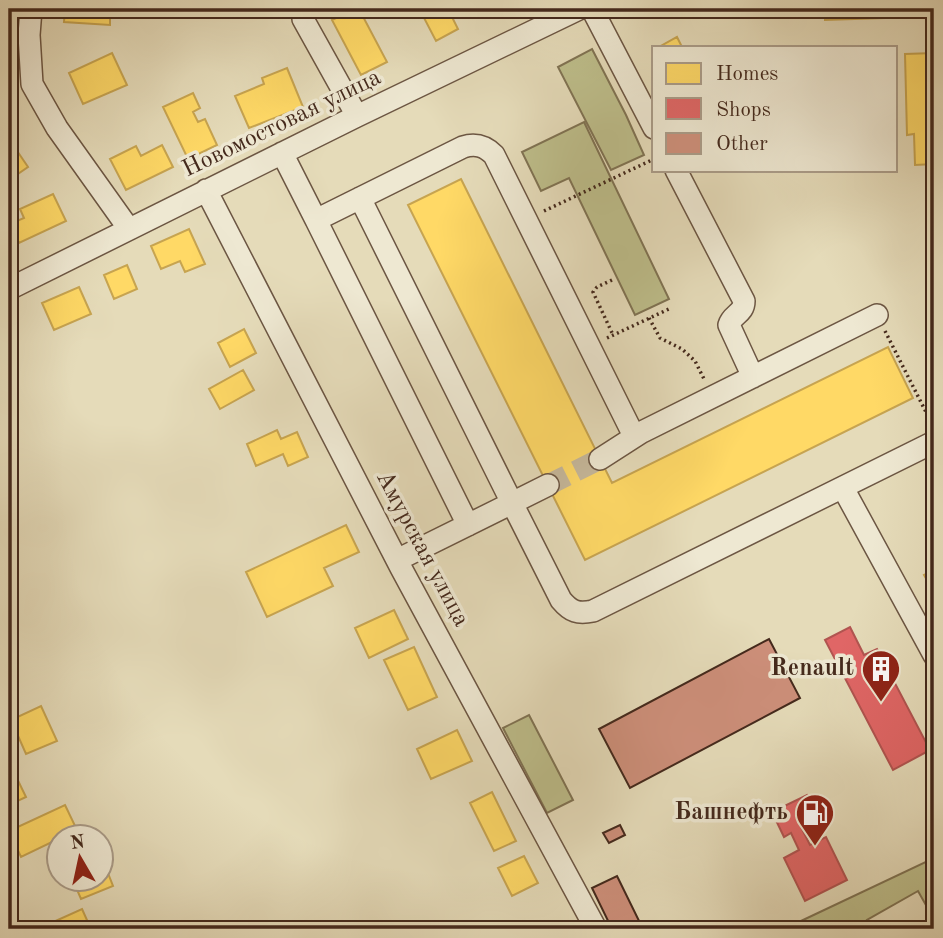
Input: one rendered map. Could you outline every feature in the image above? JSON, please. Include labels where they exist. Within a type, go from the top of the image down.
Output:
[{"type":"street","points":[[32,9],[29,35],[32,84],[57,128],[128,229]]},
{"type":"street","points":[[303,9],[303,19],[357,116]]},
{"type":"street","name":"Новомостовая улица","points":[[9,289],[579,9]]},
{"type":"street","points":[[592,9],[652,124]]},
{"type":"street","points":[[316,220],[463,147],[482,146],[494,155],[634,436]]},
{"type":"street","points":[[282,153],[468,525]]},
{"type":"street","points":[[677,172],[744,301],[744,308],[730,320],[729,325],[753,377]]},
{"type":"street","name":"Амурская улица","points":[[206,190],[397,560],[596,929]]},
{"type":"street","points":[[360,198],[567,608],[583,614],[593,611],[934,442]]},
{"type":"street","points":[[600,459],[634,436],[877,315]]},
{"type":"street","points":[[397,560],[548,485]]},
{"type":"street","points":[[843,488],[934,655]]},
{"type":"path","points":[[526,220],[652,160]]},
{"type":"path","points":[[612,280],[593,292],[613,335]]},
{"type":"path","points":[[590,347],[669,309]]},
{"type":"path","points":[[877,315],[934,429]]},
{"type":"path","points":[[649,318],[660,338],[682,349],[695,361],[712,397]]},
{"type":"green space","points":[[592,49],[644,155],[611,170],[558,67]]},
{"type":"green space","points":[[584,122],[669,299],[635,315],[569,178],[541,191],[522,152]]},
{"type":"green space","points":[[529,715],[573,800],[547,813],[503,728]]},
{"type":"green space","points":[[934,858],[934,912],[931,914],[918,891],[867,920],[872,929],[784,929]]},
{"type":"building: Homes","points":[[65,9],[110,9],[110,25],[64,22]]},
{"type":"building: Homes","points":[[226,9],[259,9],[258,17],[226,14]]},
{"type":"building: Homes","points":[[359,9],[387,62],[361,75],[332,20]]},
{"type":"building: Homes","points":[[433,9],[448,9],[458,29],[436,41],[422,14]]},
{"type":"building: Homes","points":[[825,9],[915,9],[915,17],[825,20]]},
{"type":"building: Homes","points":[[677,37],[682,46],[661,46]]},
{"type":"building: Homes","points":[[112,53],[127,85],[83,104],[69,73]]},
{"type":"building: Homes","points":[[934,53],[934,164],[915,165],[914,134],[907,135],[905,54]]},
{"type":"building: Homes","points":[[287,68],[303,107],[249,128],[235,96],[264,84],[262,78]]},
{"type":"building: Homes","points":[[193,93],[200,108],[193,112],[198,122],[205,119],[217,145],[188,159],[163,107]]},
{"type":"building: Homes","points":[[9,139],[28,167],[9,180]]},
{"type":"building: Homes","points":[[162,145],[173,167],[126,190],[110,159],[136,146],[141,156]]},
{"type":"building: Homes","points":[[461,179],[612,483],[888,347],[913,398],[585,560],[408,205]]},
{"type":"building: Homes","points":[[53,194],[66,221],[19,243],[10,224],[24,218],[20,209]]},
{"type":"building: Homes","points":[[189,229],[205,264],[185,272],[180,261],[161,269],[151,246]]},
{"type":"building: Homes","points":[[127,265],[137,289],[114,299],[104,275]]},
{"type":"building: Homes","points":[[79,287],[91,314],[54,330],[42,303]]},
{"type":"building: Homes","points":[[244,329],[256,353],[230,367],[218,343]]},
{"type":"building: Homes","points":[[243,370],[254,390],[220,409],[209,389]]},
{"type":"building: Homes","points":[[277,430],[281,439],[297,432],[308,457],[288,466],[283,454],[256,466],[247,444]]},
{"type":"building: Homes","points":[[346,525],[359,552],[324,568],[333,586],[267,617],[246,572]]},
{"type":"building: Homes","points":[[934,570],[934,593],[924,575]]},
{"type":"building: Homes","points":[[394,610],[408,639],[369,658],[355,628]]},
{"type":"building: Homes","points":[[414,647],[437,697],[408,710],[384,660]]},
{"type":"building: Homes","points":[[41,706],[57,741],[26,754],[11,720]]},
{"type":"building: Homes","points":[[457,730],[472,761],[431,779],[417,749]]},
{"type":"building: Homes","points":[[9,765],[26,797],[9,805]]},
{"type":"building: Homes","points":[[492,792],[516,841],[494,851],[470,803]]},
{"type":"building: Homes","points":[[65,805],[73,822],[46,822],[46,845],[21,857],[9,831]]},
{"type":"building: Homes","points":[[524,856],[538,883],[512,896],[498,868]]},
{"type":"building: Homes","points":[[78,892],[98,892],[81,899]]},
{"type":"building: Homes","points":[[82,909],[91,929],[54,929],[51,923]]},
{"type":"building: Shops","name":"Renault","points":[[850,627],[864,655],[877,649],[930,750],[893,770],[825,640]]},
{"type":"building: Shops","name":"Башнефть","points":[[807,795],[819,819],[801,827],[810,845],[826,837],[847,880],[805,901],[784,858],[799,850],[791,833],[784,837],[772,812]]},
{"type":"building: Other","points":[[769,639],[800,698],[630,788],[599,729]]},
{"type":"building: Other","points":[[620,825],[625,835],[609,843],[603,833]]},
{"type":"building: Other","points":[[617,876],[643,929],[612,929],[592,888]]},
{"type":"tunnel","points":[[548,485],[600,459]]},
{"type":"place","name":"Renault","points":[[881,703]]},
{"type":"place","name":"Башнефть","points":[[815,847]]}]
